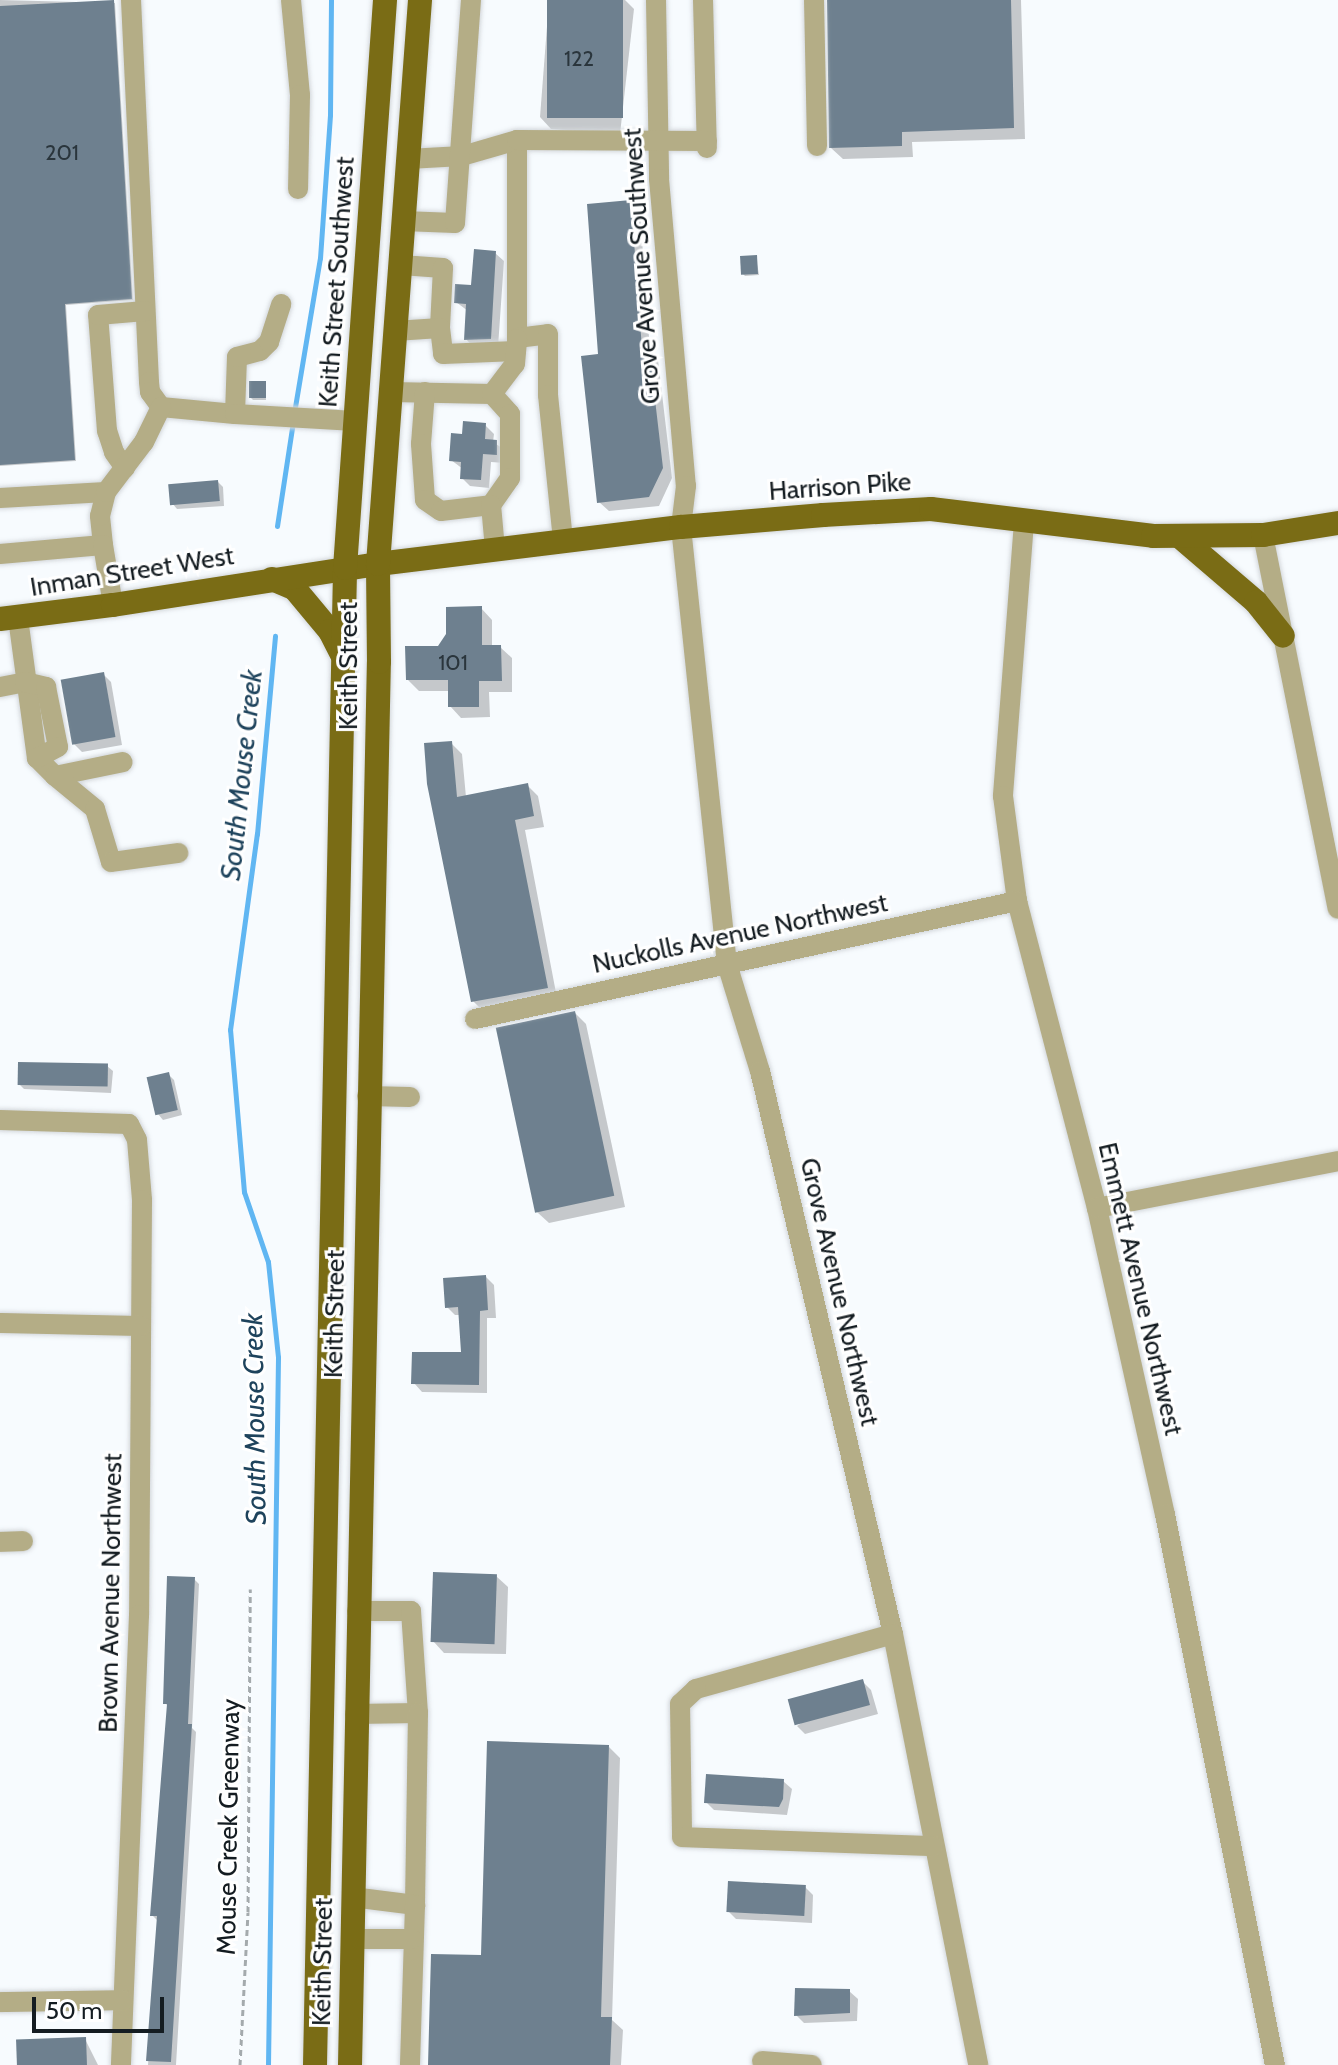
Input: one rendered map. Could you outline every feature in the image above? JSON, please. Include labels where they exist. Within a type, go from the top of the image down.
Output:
[{"type":"main road","name":"Keith Street Southwest","points":[[345,568],[385,0]]},
{"type":"main road","points":[[378,564],[420,0]]},
{"type":"main road","points":[[374,156],[408,159]]},
{"type":"main road","name":"Harrison Pike","points":[[345,568],[681,527],[931,509],[1024,522],[1179,536],[1263,535],[1338,523]]},
{"type":"main road","points":[[1179,536],[1256,602],[1283,636]]},
{"type":"main road","name":"Keith Street","points":[[350,2065],[367,1096],[379,662],[378,564]]},
{"type":"main road","name":"Keith Street","points":[[315,2065],[319,1713],[345,568]]},
{"type":"main road","name":"Inman Street West","points":[[9,618],[113,605],[345,568]]},
{"type":"main road","name":"Inman Street West","points":[[272,579],[295,589],[312,607],[330,631],[343,658]]},
{"type":"main road","points":[[335,1096],[367,1096]]},
{"type":"main road","points":[[319,1713],[355,1714]]},
{"type":"street","points":[[131,0],[150,392],[161,407],[355,421]]},
{"type":"street","points":[[291,0],[300,95],[298,189]]},
{"type":"street","points":[[403,221],[455,223],[471,0]]},
{"type":"street","name":"Grove Avenue Southwest","points":[[656,0],[657,143],[686,486],[681,527]]},
{"type":"street","points":[[408,159],[462,156],[517,140],[707,145],[703,0]]},
{"type":"street","points":[[814,0],[817,146]]},
{"type":"street","points":[[492,394],[515,364],[517,140]]},
{"type":"street","points":[[401,265],[443,268],[440,328],[443,354],[516,344],[548,334],[548,395],[563,541]]},
{"type":"street","points":[[235,414],[237,357],[260,351],[269,342],[281,304]]},
{"type":"street","points":[[125,468],[114,452],[107,431],[98,315],[145,311]]},
{"type":"street","points":[[395,331],[440,328]]},
{"type":"street","points":[[391,392],[492,394],[510,414],[510,478],[491,505],[495,549]]},
{"type":"street","points":[[425,392],[421,444],[425,500],[441,511],[491,505]]},
{"type":"street","points":[[113,605],[103,545],[101,508],[106,492],[144,442],[161,407]]},
{"type":"street","points":[[0,498],[106,492]]},
{"type":"street","name":"Emmett Avenue Northwest","points":[[1024,522],[1003,796],[1017,901],[1097,1208],[1165,1514],[1275,2065]]},
{"type":"street","name":"Grove Avenue Northwest","points":[[681,527],[727,964],[760,1071],[893,1634],[978,2065]]},
{"type":"street","points":[[1263,535],[1283,636],[1331,840],[1338,909]]},
{"type":"street","points":[[0,554],[103,545]]},
{"type":"street","points":[[9,618],[25,682],[37,758],[95,809],[111,862],[178,853]]},
{"type":"street","points":[[0,687],[25,682]]},
{"type":"street","points":[[55,776],[123,762]]},
{"type":"street","name":"Nuckolls Avenue Northwest","points":[[475,1019],[1017,901]]},
{"type":"street","points":[[367,1096],[410,1097]]},
{"type":"street","name":"Brown Avenue Northwest","points":[[0,1120],[129,1124],[137,1140],[142,1200],[139,1615],[121,2065]]},
{"type":"street","points":[[1097,1208],[1338,1161]]},
{"type":"street","points":[[0,1323],[141,1326]]},
{"type":"street","points":[[0,1542],[23,1541]]},
{"type":"street","points":[[357,1611],[411,1611],[418,1713],[410,2065]]},
{"type":"street","points":[[893,1634],[696,1689],[680,1704],[682,1837],[933,1846]]},
{"type":"street","points":[[355,1714],[418,1713]]},
{"type":"street","points":[[352,1897],[415,1905]]},
{"type":"street","points":[[352,1939],[412,1939]]},
{"type":"street","points":[[0,2002],[123,2000]]},
{"type":"street","points":[[762,2061],[812,2065]]},
{"type":"path","name":"Mouse Creek Greenway","points":[[240,2065],[248,1912],[250,1589]]},
{"type":"building","points":[[114,0],[132,299],[65,304],[75,460],[0,465],[0,6]]},
{"type":"building","points":[[547,0],[623,0],[623,118],[547,118]]},
{"type":"building","points":[[827,0],[1011,0],[1014,128],[902,132],[902,146],[829,148]]},
{"type":"building","points":[[631,200],[642,349],[649,348],[663,468],[649,497],[597,503],[581,356],[598,354],[587,204]]},
{"type":"building","points":[[474,249],[496,251],[491,339],[464,340],[466,304],[454,303],[455,284],[471,285]]},
{"type":"building","points":[[757,255],[758,274],[741,275],[740,256]]},
{"type":"building","points":[[249,381],[266,381],[266,398],[249,398]]},
{"type":"building","points":[[463,421],[486,423],[485,439],[497,440],[497,455],[483,454],[481,480],[460,479],[461,462],[449,461],[451,433],[462,434]]},
{"type":"building","points":[[218,480],[220,501],[170,505],[168,484]]},
{"type":"building","points":[[482,606],[482,645],[501,645],[502,681],[479,681],[479,707],[448,707],[448,680],[406,680],[405,646],[438,646],[446,634],[446,607]]},
{"type":"building","points":[[104,672],[115,737],[72,745],[61,680]]},
{"type":"building","points":[[452,741],[457,797],[528,783],[534,816],[515,820],[548,988],[471,1002],[427,784],[424,743]]},
{"type":"building","points":[[575,1011],[614,1196],[535,1213],[496,1028]]},
{"type":"building","points":[[18,1062],[108,1064],[108,1087],[18,1085]]},
{"type":"building","points":[[169,1072],[178,1110],[155,1115],[147,1077]]},
{"type":"building","points":[[486,1275],[488,1310],[480,1311],[479,1385],[411,1384],[412,1352],[461,1352],[458,1307],[445,1308],[443,1278]]},
{"type":"building","points":[[433,1572],[497,1574],[495,1644],[431,1642]]},
{"type":"building","points":[[167,1576],[195,1577],[188,1724],[192,1724],[171,2062],[146,2061],[157,1916],[150,1916],[167,1704],[163,1704]]},
{"type":"building","points":[[863,1679],[870,1705],[795,1725],[788,1699]]},
{"type":"building","points":[[487,1741],[609,1745],[601,2017],[612,2017],[610,2065],[428,2065],[431,1954],[481,1955]]},
{"type":"building","points":[[706,1774],[784,1779],[783,1799],[779,1807],[704,1803]]},
{"type":"building","points":[[728,1881],[806,1885],[804,1916],[726,1912]]},
{"type":"building","points":[[795,1988],[850,1989],[850,2013],[794,2016]]},
{"type":"building","points":[[86,2037],[87,2065],[17,2065],[16,2039]]},
{"type":"waterway","name":"South Mouse Creek","points":[[294,413],[320,258],[330,115],[331,0]]},
{"type":"waterway","name":"South Mouse Creek","points":[[277,526],[293,422]]},
{"type":"waterway","name":"South Mouse Creek","points":[[268,2065],[278,1357],[268,1262],[244,1192],[230,1030],[257,834],[275,636]]}]
